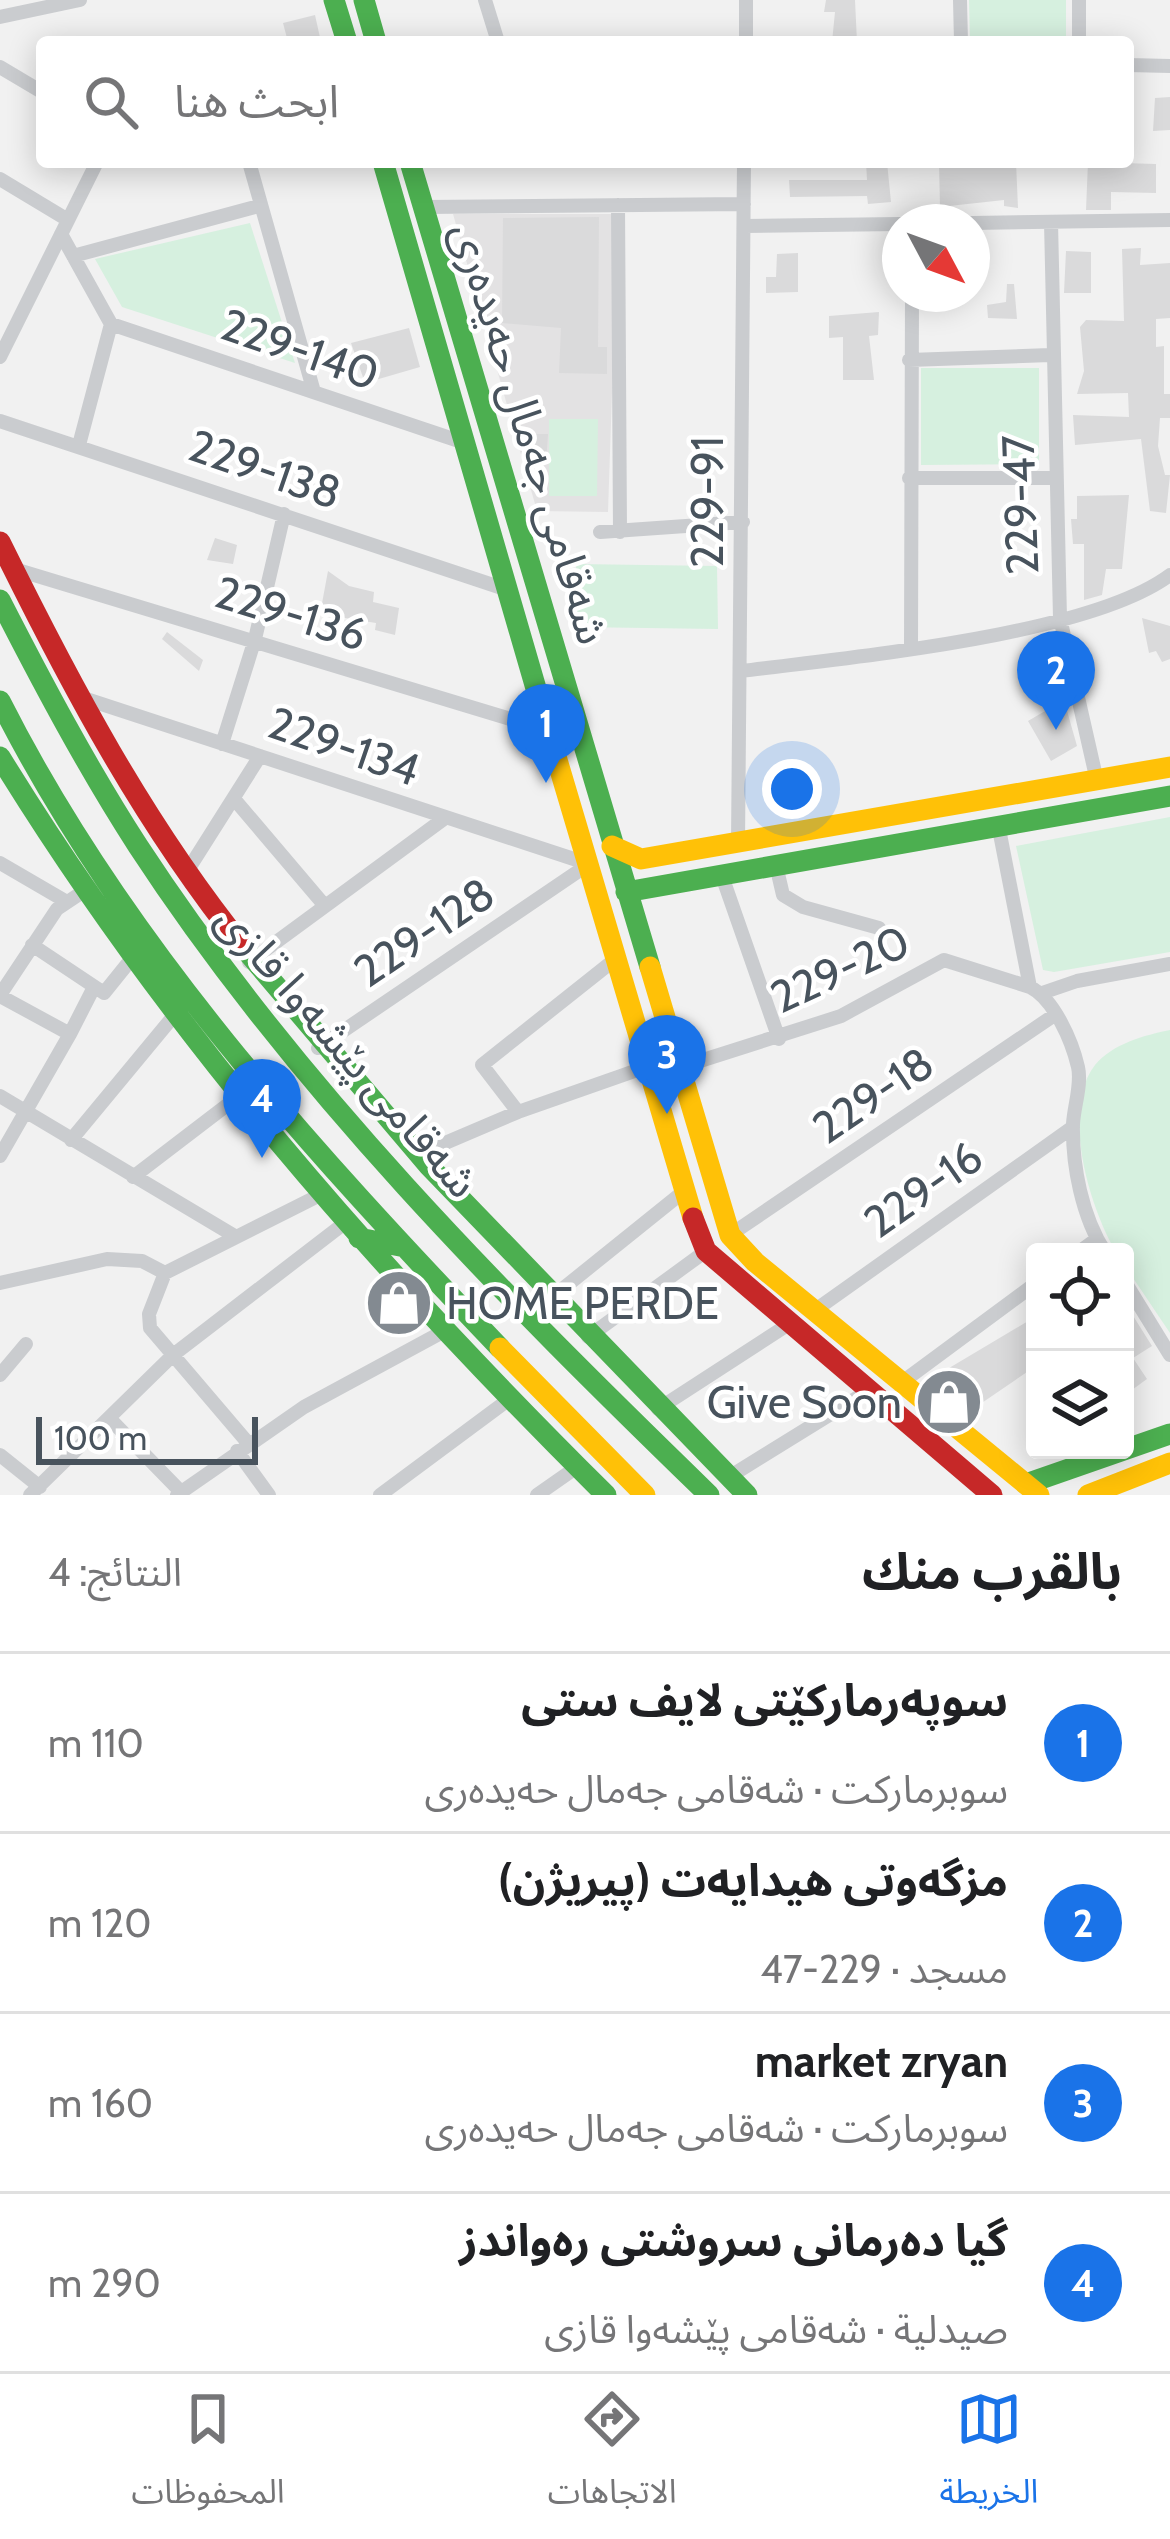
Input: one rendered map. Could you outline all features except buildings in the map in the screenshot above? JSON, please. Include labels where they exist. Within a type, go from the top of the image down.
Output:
[{"type":"main road","points":[[334,0],[345,34]]},
{"type":"main road","points":[[345,34],[367,9]]},
{"type":"main road","name":"شەقامی جەمال حەیدەری","points":[[384,168],[683,1192],[706,1251],[992,1495]]},
{"type":"main road","name":"شەقامی جەمال حەیدەری","points":[[412,168],[730,1234]]},
{"type":"main road","points":[[0,542],[76,696],[185,874],[249,962],[442,1184],[746,1495]]},
{"type":"main road","name":"شەقامی پێشەوا قازی","points":[[0,600],[111,802],[182,915],[300,1062],[424,1201],[610,1400],[709,1495]]},
{"type":"main road","name":"شەقامی پێشەوا قازی","points":[[0,701],[70,824],[148,940],[278,1102],[405,1247],[645,1495]]},
{"type":"main road","points":[[0,757],[47,838],[74,898],[130,961],[235,1099],[316,1197],[606,1495]]},
{"type":"main road","points":[[612,846],[632,858],[671,854],[1170,767]]},
{"type":"main road","points":[[111,802],[131,787]]},
{"type":"main road","points":[[626,892],[1170,796]]},
{"type":"main road","points":[[975,802],[988,830]]},
{"type":"main road","points":[[47,838],[70,824]]},
{"type":"main road","points":[[671,854],[662,872],[675,883]]},
{"type":"main road","points":[[325,1091],[345,1076]]},
{"type":"main road","points":[[255,1122],[278,1102]]},
{"type":"main road","points":[[424,1201],[442,1184]]},
{"type":"main road","points":[[352,1230],[405,1247]]},
{"type":"main road","points":[[730,1234],[901,1383],[1043,1488],[1170,1434]]},
{"type":"main road","points":[[832,1360],[850,1340]]},
{"type":"main road","points":[[1088,1495],[1170,1463]]},
{"type":"street","points":[[0,17],[80,0]]},
{"type":"street","points":[[485,0],[496,36]]},
{"type":"street","points":[[746,0],[746,36]]},
{"type":"street","points":[[960,0],[961,36]]},
{"type":"street","points":[[1078,0],[1079,36]]},
{"type":"street","points":[[1134,65],[1170,66]]},
{"type":"street","points":[[0,67],[36,88]]},
{"type":"street","points":[[0,357],[94,168]]},
{"type":"street","points":[[250,168],[314,392]]},
{"type":"street","name":"229-91","points":[[738,843],[745,168]]},
{"type":"street","points":[[0,179],[64,227],[73,256],[111,324],[79,445]]},
{"type":"street","points":[[423,207],[744,204]]},
{"type":"street","points":[[618,205],[620,532]]},
{"type":"street","points":[[73,256],[259,206]]},
{"type":"street","points":[[990,223],[1170,220]]},
{"type":"street","name":"229-47","points":[[1051,222],[1050,355],[1060,618],[1097,782]]},
{"type":"street","points":[[745,226],[882,224]]},
{"type":"street","points":[[911,312],[911,647]]},
{"type":"street","points":[[0,314],[16,324]]},
{"type":"street","name":"229-140","points":[[111,324],[465,442]]},
{"type":"street","points":[[909,360],[1050,355]]},
{"type":"street","name":"229-138","points":[[0,422],[506,589]]},
{"type":"street","points":[[909,478],[1054,478]]},
{"type":"street","points":[[222,744],[255,639],[284,514]]},
{"type":"street","points":[[600,532],[743,522]]},
{"type":"street","name":"229-136","points":[[11,568],[550,731]]},
{"type":"street","points":[[742,671],[911,647],[1060,618],[1126,600],[1170,574]]},
{"type":"street","name":"229-134","points":[[76,696],[589,864]]},
{"type":"street","points":[[185,874],[260,755]]},
{"type":"street","points":[[235,800],[325,907]]},
{"type":"street","points":[[249,962],[445,818]]},
{"type":"street","points":[[988,830],[1036,990],[1056,1014],[1079,1070],[1073,1127],[1079,1187],[1100,1243]]},
{"type":"street","points":[[0,863],[74,898],[32,945],[0,995],[70,1034]]},
{"type":"street","name":"229-128","points":[[300,1062],[589,864]]},
{"type":"street","points":[[776,866],[783,895],[803,907],[879,928]]},
{"type":"street","points":[[722,875],[778,1040]]},
{"type":"street","points":[[32,945],[93,989],[108,991],[148,940]]},
{"type":"street","points":[[518,1112],[482,1071],[487,1059],[618,958]]},
{"type":"street","name":"229-20","points":[[678,1068],[778,1040],[841,1016],[944,960],[1036,990]]},
{"type":"street","points":[[1036,990],[1170,964]]},
{"type":"street","points":[[0,1156],[93,989]]},
{"type":"street","name":"229-18","points":[[730,1234],[1056,1014]]},
{"type":"street","points":[[71,1140],[172,1018]]},
{"type":"street","points":[[417,1155],[518,1112],[649,1066]]},
{"type":"street","points":[[0,1096],[233,1235]]},
{"type":"street","points":[[133,1177],[235,1099]]},
{"type":"street","name":"229-16","points":[[814,1311],[1073,1127]]},
{"type":"street","points":[[550,1299],[683,1192]]},
{"type":"street","points":[[269,1495],[242,1447],[148,1320],[165,1273],[316,1197]]},
{"type":"street","points":[[0,1455],[35,1491],[172,1355],[352,1230]]},
{"type":"street","points":[[588,1337],[706,1251]]},
{"type":"street","points":[[0,1283],[107,1258],[142,1261],[165,1273]]},
{"type":"street","points":[[901,1383],[1026,1291]]},
{"type":"street","points":[[1134,1297],[1170,1355]]},
{"type":"street","points":[[658,1409],[789,1324]]},
{"type":"street","points":[[109,1418],[179,1494],[242,1447],[448,1329]]},
{"type":"street","points":[[0,1375],[26,1344]]},
{"type":"street","points":[[729,1477],[868,1391]]},
{"type":"street","points":[[380,1495],[512,1397]]},
{"type":"street","points":[[537,1495],[577,1466]]},
{"type":"shaded area","points":[[453,214],[618,214],[608,512],[537,511]]},
{"type":"green space","points":[[969,0],[1066,0],[1066,36],[970,36]]},
{"type":"green space","points":[[250,223],[295,363],[122,307],[95,259]]},
{"type":"green space","points":[[921,368],[1039,368],[1039,464],[921,465]]},
{"type":"green space","points":[[549,419],[598,419],[597,496],[549,496]]},
{"type":"green space","points":[[576,564],[717,566],[718,629],[575,627]]},
{"type":"green space","points":[[1170,817],[1170,952],[1043,970],[1016,846]]},
{"type":"green space","points":[[1170,1030],[1170,1333],[1134,1279],[1134,1243],[1111,1243],[1106,1233],[1089,1186],[1079,1133],[1085,1084],[1095,1065],[1140,1038]]},
{"type":"traffic: fast","points":[[334,0],[345,36]]},
{"type":"traffic: fast","points":[[364,0],[374,36]]},
{"type":"traffic: fast","points":[[385,168],[544,716]]},
{"type":"traffic: fast","points":[[412,168],[650,967]]},
{"type":"traffic: fast","points":[[0,600],[119,816],[199,935],[265,1021],[479,1266],[709,1495]]},
{"type":"traffic: fast","points":[[0,701],[49,791],[104,877],[226,1043],[360,1199],[500,1348]]},
{"type":"traffic: fast","points":[[0,757],[134,956],[280,1144],[438,1323],[606,1495]]},
{"type":"traffic: fast","points":[[626,892],[1170,796]]},
{"type":"traffic: fast","points":[[244,948],[429,1166],[747,1495]]},
{"type":"traffic: fast","points":[[359,1238],[405,1247]]},
{"type":"traffic: fast","points":[[1026,1484],[1170,1434]]},
{"type":"traffic: slow","points":[[544,716],[693,1218]]},
{"type":"traffic: slow","points":[[612,846],[641,859],[1170,767]]},
{"type":"traffic: slow","points":[[650,967],[730,1235],[755,1262],[1039,1495]]},
{"type":"traffic: slow","points":[[500,1348],[645,1495]]},
{"type":"traffic: slow","points":[[1088,1495],[1170,1463]]},
{"type":"traffic: jam","points":[[0,542],[141,802],[244,948]]},
{"type":"traffic: jam","points":[[693,1218],[706,1251],[992,1495]]},
{"type":"place","name":"مزگه‌وتی هیدایه‌ت (پیریژن)","points":[[1056,730]]},
{"type":"place","name":"سوپەرمارکێتی لایف ستی","points":[[546,783]]},
{"type":"place","name":"market zryan","points":[[667,1114]]},
{"type":"place","name":"گیا دەرمانی سروشتی رەواندز","points":[[262,1158]]},
{"type":"place","name":"HOME PERDE","points":[[399,1303]]},
{"type":"place","name":"Give Soon","points":[[949,1402]]}]
